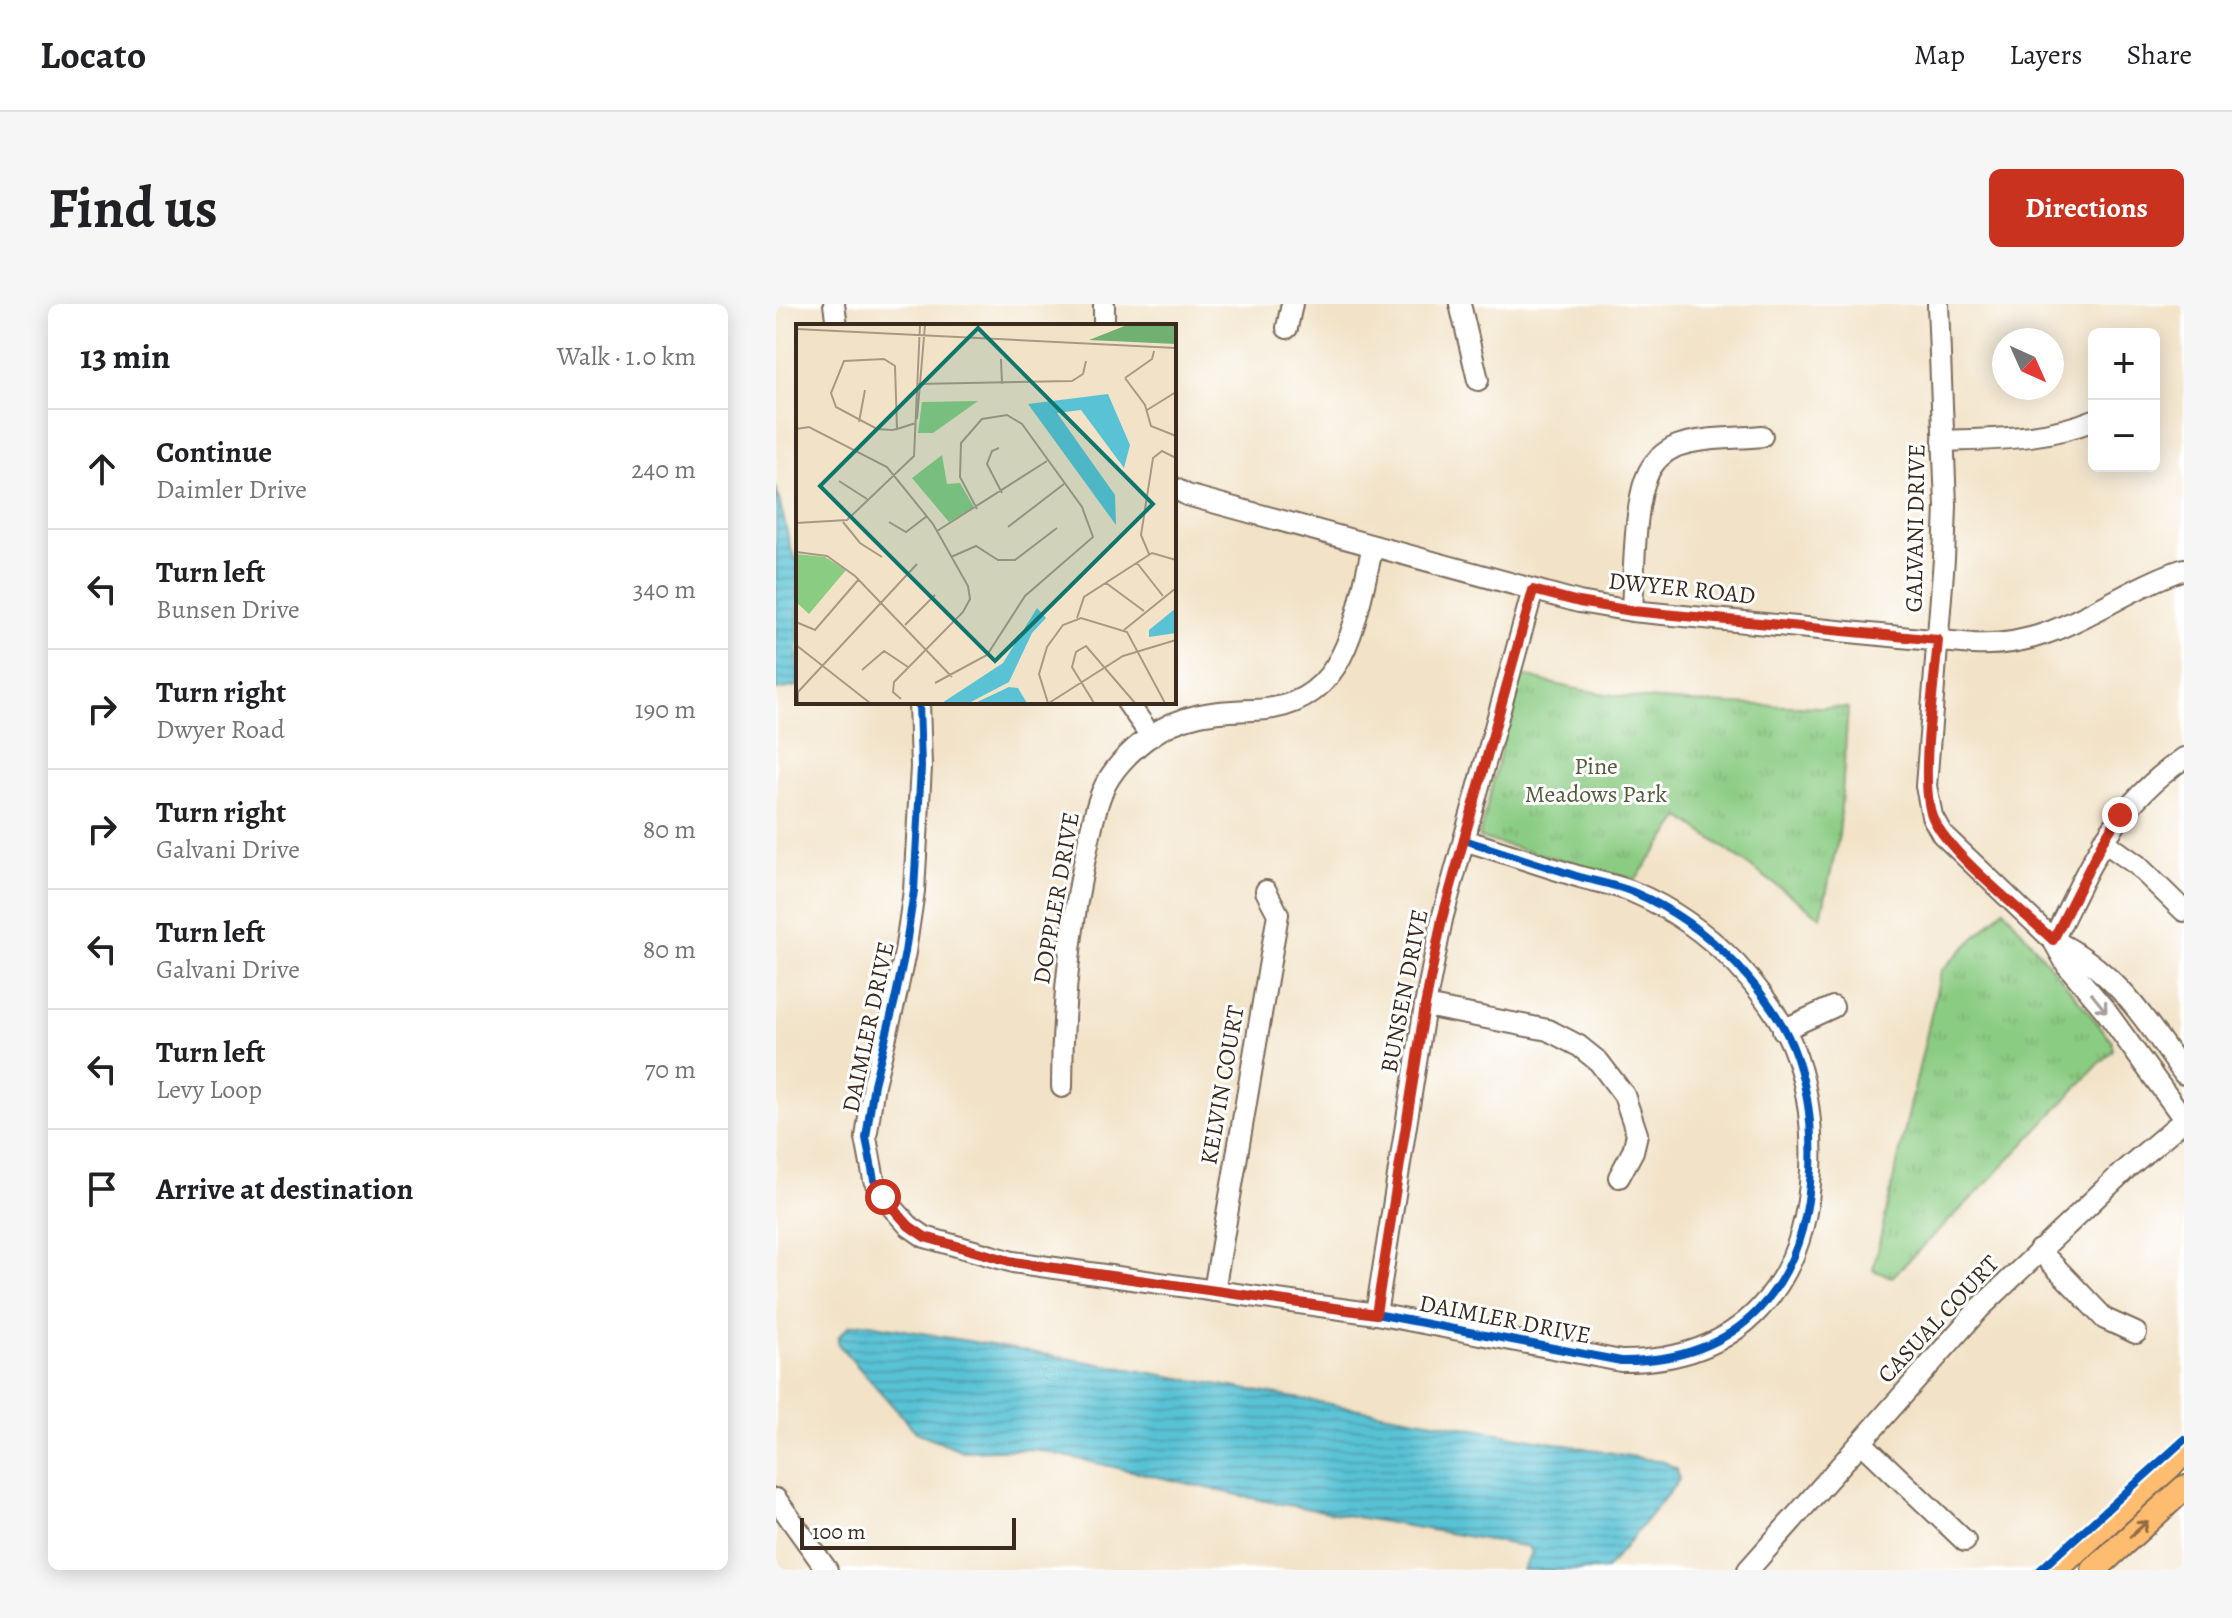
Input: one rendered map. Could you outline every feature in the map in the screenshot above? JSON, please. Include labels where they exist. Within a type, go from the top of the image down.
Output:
[{"type":"main road","points":[[2055,1570],[2184,1453]]},
{"type":"main road","points":[[2094,1570],[2184,1488]]},
{"type":"street","points":[[834,304],[837,324]]},
{"type":"street","points":[[1287,328],[1292,304]]},
{"type":"street","points":[[1460,304],[1478,380]]},
{"type":"street","name":"GALVANI DRIVE","points":[[1938,304],[1945,519],[1926,786],[1932,816],[1949,842],[2053,940],[2074,951],[2121,989],[2184,1074]]},
{"type":"street","points":[[1943,441],[2023,438],[2088,422]]},
{"type":"street","points":[[1632,611],[1641,498],[1645,478],[1652,466],[1661,455],[1686,443],[1762,436]]},
{"type":"street","name":"DWYER ROAD","points":[[1176,489],[1187,495],[1579,602],[1632,611],[1991,645],[2036,639],[2057,631],[2138,587],[2184,569]]},
{"type":"street","name":"DOPPLER DRIVE","points":[[1062,1087],[1066,980],[1071,937],[1102,791],[1117,768],[1151,736],[1171,724],[1209,711],[1271,709],[1288,705],[1319,687],[1341,660],[1349,640],[1373,546]]},
{"type":"street","name":"BUNSEN DRIVE","points":[[1376,1314],[1425,1006],[1442,919],[1533,590]]},
{"type":"street","name":"DAIMLER DRIVE","points":[[919,704],[920,798],[914,891],[866,1138],[874,1180],[895,1213],[925,1237],[968,1252],[1037,1267],[1376,1314],[1621,1361],[1649,1362],[1678,1357],[1722,1339],[1755,1313],[1786,1272],[1805,1223],[1812,1153],[1805,1087],[1783,1030],[1753,984],[1736,965],[1713,943],[1659,905],[1611,885],[1464,840]]},
{"type":"street","points":[[1128,704],[1151,736]]},
{"type":"street","points":[[2053,940],[2103,841],[2139,794],[2184,758]]},
{"type":"street","points":[[2103,841],[2137,865],[2184,911]]},
{"type":"street","name":"KELVIN COURT","points":[[1214,1291],[1278,914],[1266,891]]},
{"type":"street","name":"GALVANI DRIVE","points":[[2053,940],[2067,965],[2105,1010],[2184,1120]]},
{"type":"street","points":[[1425,1006],[1548,1030],[1579,1046],[1599,1062],[1624,1095],[1637,1134],[1633,1151],[1619,1177]]},
{"type":"street","points":[[1783,1030],[1833,1007]]},
{"type":"street","name":"CASUAL COURT","points":[[1748,1570],[1979,1309],[2039,1250],[2184,1120]]},
{"type":"street","points":[[2039,1250],[2105,1319],[2136,1333]]},
{"type":"street","points":[[1862,1443],[1965,1541]]},
{"type":"street","points":[[776,1499],[827,1570]]},
{"type":"green space","name":"Pine Meadows Park","points":[[1520,674],[1558,685],[1640,698],[1848,708],[1839,835],[1821,917],[1681,817],[1635,880],[1479,838]]},
{"type":"green space","points":[[2004,909],[2112,1041],[2112,1050],[1989,1181],[1892,1277],[1873,1270],[1941,971]]},
{"type":"water","points":[[776,487],[796,558],[796,686],[776,690]]},
{"type":"water","points":[[864,1323],[1664,1462],[1677,1469],[1679,1480],[1606,1570],[1522,1570],[1532,1553],[1528,1547],[1265,1501],[1034,1449],[963,1451],[916,1432],[838,1344],[838,1337],[849,1326]]},
{"type":"cycle path","points":[[919,704],[921,767],[914,891],[905,952],[874,1084],[866,1138],[874,1180],[883,1197],[909,1226],[925,1237],[1013,1262],[1376,1314],[1621,1361],[1663,1358],[1700,1348],[1732,1332],[1759,1309],[1780,1282],[1796,1249],[1806,1212],[1811,1170],[1810,1123],[1806,1091],[1787,1034],[1768,1003],[1737,965],[1675,914],[1627,890],[1464,840]]},
{"type":"cycle path","points":[[2040,1570],[2184,1440]]},
{"type":"route","points":[[883,1197],[895,1213],[925,1237],[968,1252],[1049,1269],[1376,1314],[1425,1006],[1442,919],[1533,590],[1632,611],[1938,640],[1926,786],[1932,816],[1949,842],[2053,940],[2103,841],[2120,815]]}]
